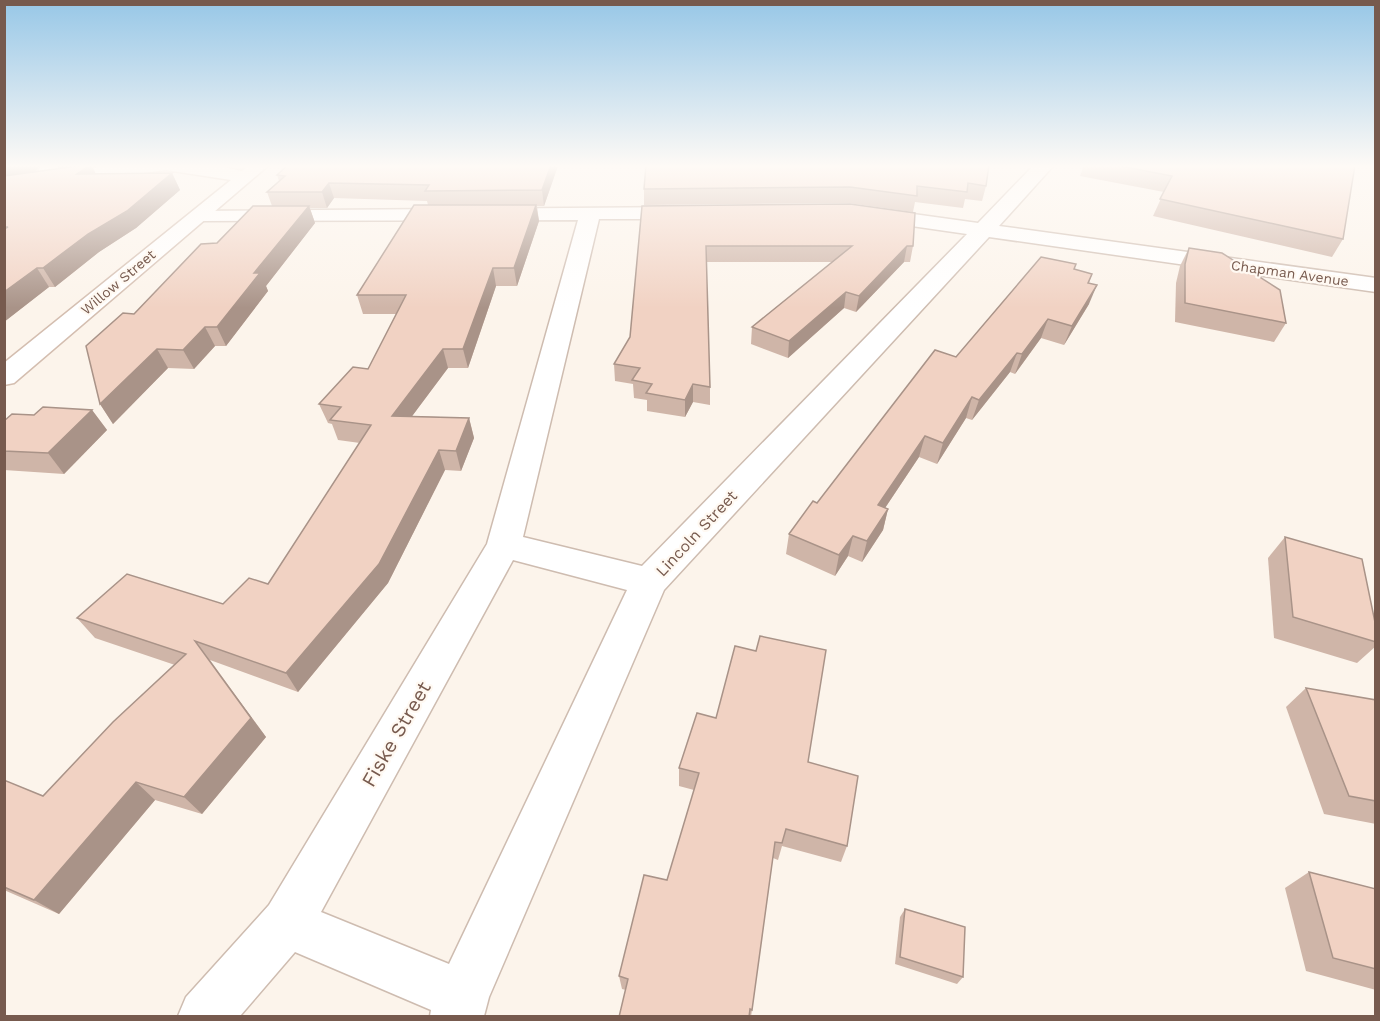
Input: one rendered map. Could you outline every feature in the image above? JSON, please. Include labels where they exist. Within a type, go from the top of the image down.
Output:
[{"type":"street","name":"Willow Street","points":[[4,377],[203,213]]},
{"type":"street","points":[[200,215],[707,213]]},
{"type":"street","name":"Chapman Avenue","points":[[860,213],[1376,285]]},
{"type":"street","name":"Lincoln Street","points":[[460,1006],[649,582],[1000,213]]},
{"type":"street","name":"Fiske Street","points":[[205,1017],[287,923],[504,545],[590,214]]},
{"type":"street","points":[[504,545],[649,582]]},
{"type":"street","points":[[287,923],[460,1006]]},
{"type":"building","points":[[4,213],[124,213],[88,234],[43,268],[37,268],[4,292],[4,229],[8,227],[4,227]]},
{"type":"building","points":[[247,213],[304,213],[254,273],[260,273],[217,327],[205,327],[183,350],[157,349],[100,404],[86,346],[123,313],[134,314],[201,244],[217,243]]},
{"type":"building","points":[[409,213],[533,213],[514,268],[493,268],[463,349],[443,349],[392,416],[469,418],[456,451],[439,450],[379,564],[286,673],[195,641],[251,718],[184,797],[136,782],[34,900],[4,887],[4,780],[43,796],[113,722],[186,654],[77,618],[127,574],[223,604],[249,578],[268,584],[371,425],[330,420],[341,407],[319,404],[353,367],[368,369],[406,295],[357,295]]},
{"type":"building","points":[[641,213],[915,213],[913,246],[907,246],[859,296],[846,292],[789,341],[752,327],[852,246],[706,246],[710,387],[693,384],[685,400],[646,393],[652,384],[632,380],[640,368],[614,364],[630,337]]},
{"type":"building","points":[[1222,213],[1347,213],[1343,239]]},
{"type":"building","points":[[1189,248],[1222,253],[1280,290],[1286,323],[1185,303],[1185,264]]},
{"type":"building","points":[[1041,257],[1076,264],[1074,269],[1092,274],[1088,283],[1097,285],[1072,326],[1048,319],[1022,354],[1017,353],[979,400],[972,397],[943,443],[925,436],[878,505],[888,509],[867,541],[853,536],[839,555],[789,534],[813,501],[817,503],[935,350],[956,357]]},
{"type":"building","points":[[43,407],[92,410],[48,453],[4,451],[4,421],[12,414],[34,415]]},
{"type":"building","points":[[1285,537],[1362,559],[1376,627],[1376,642],[1293,617]]},
{"type":"building","points":[[760,636],[826,650],[808,762],[858,776],[847,846],[786,829],[782,843],[775,842],[752,1010],[750,1009],[749,1017],[619,1017],[628,979],[619,976],[644,875],[667,880],[699,773],[679,768],[697,713],[716,718],[735,646],[756,651]]},
{"type":"building","points":[[1306,688],[1376,700],[1376,801],[1349,796]]},
{"type":"building","points":[[1309,872],[1376,889],[1376,969],[1333,958]]},
{"type":"building","points":[[905,909],[965,927],[963,977],[900,957]]}]
